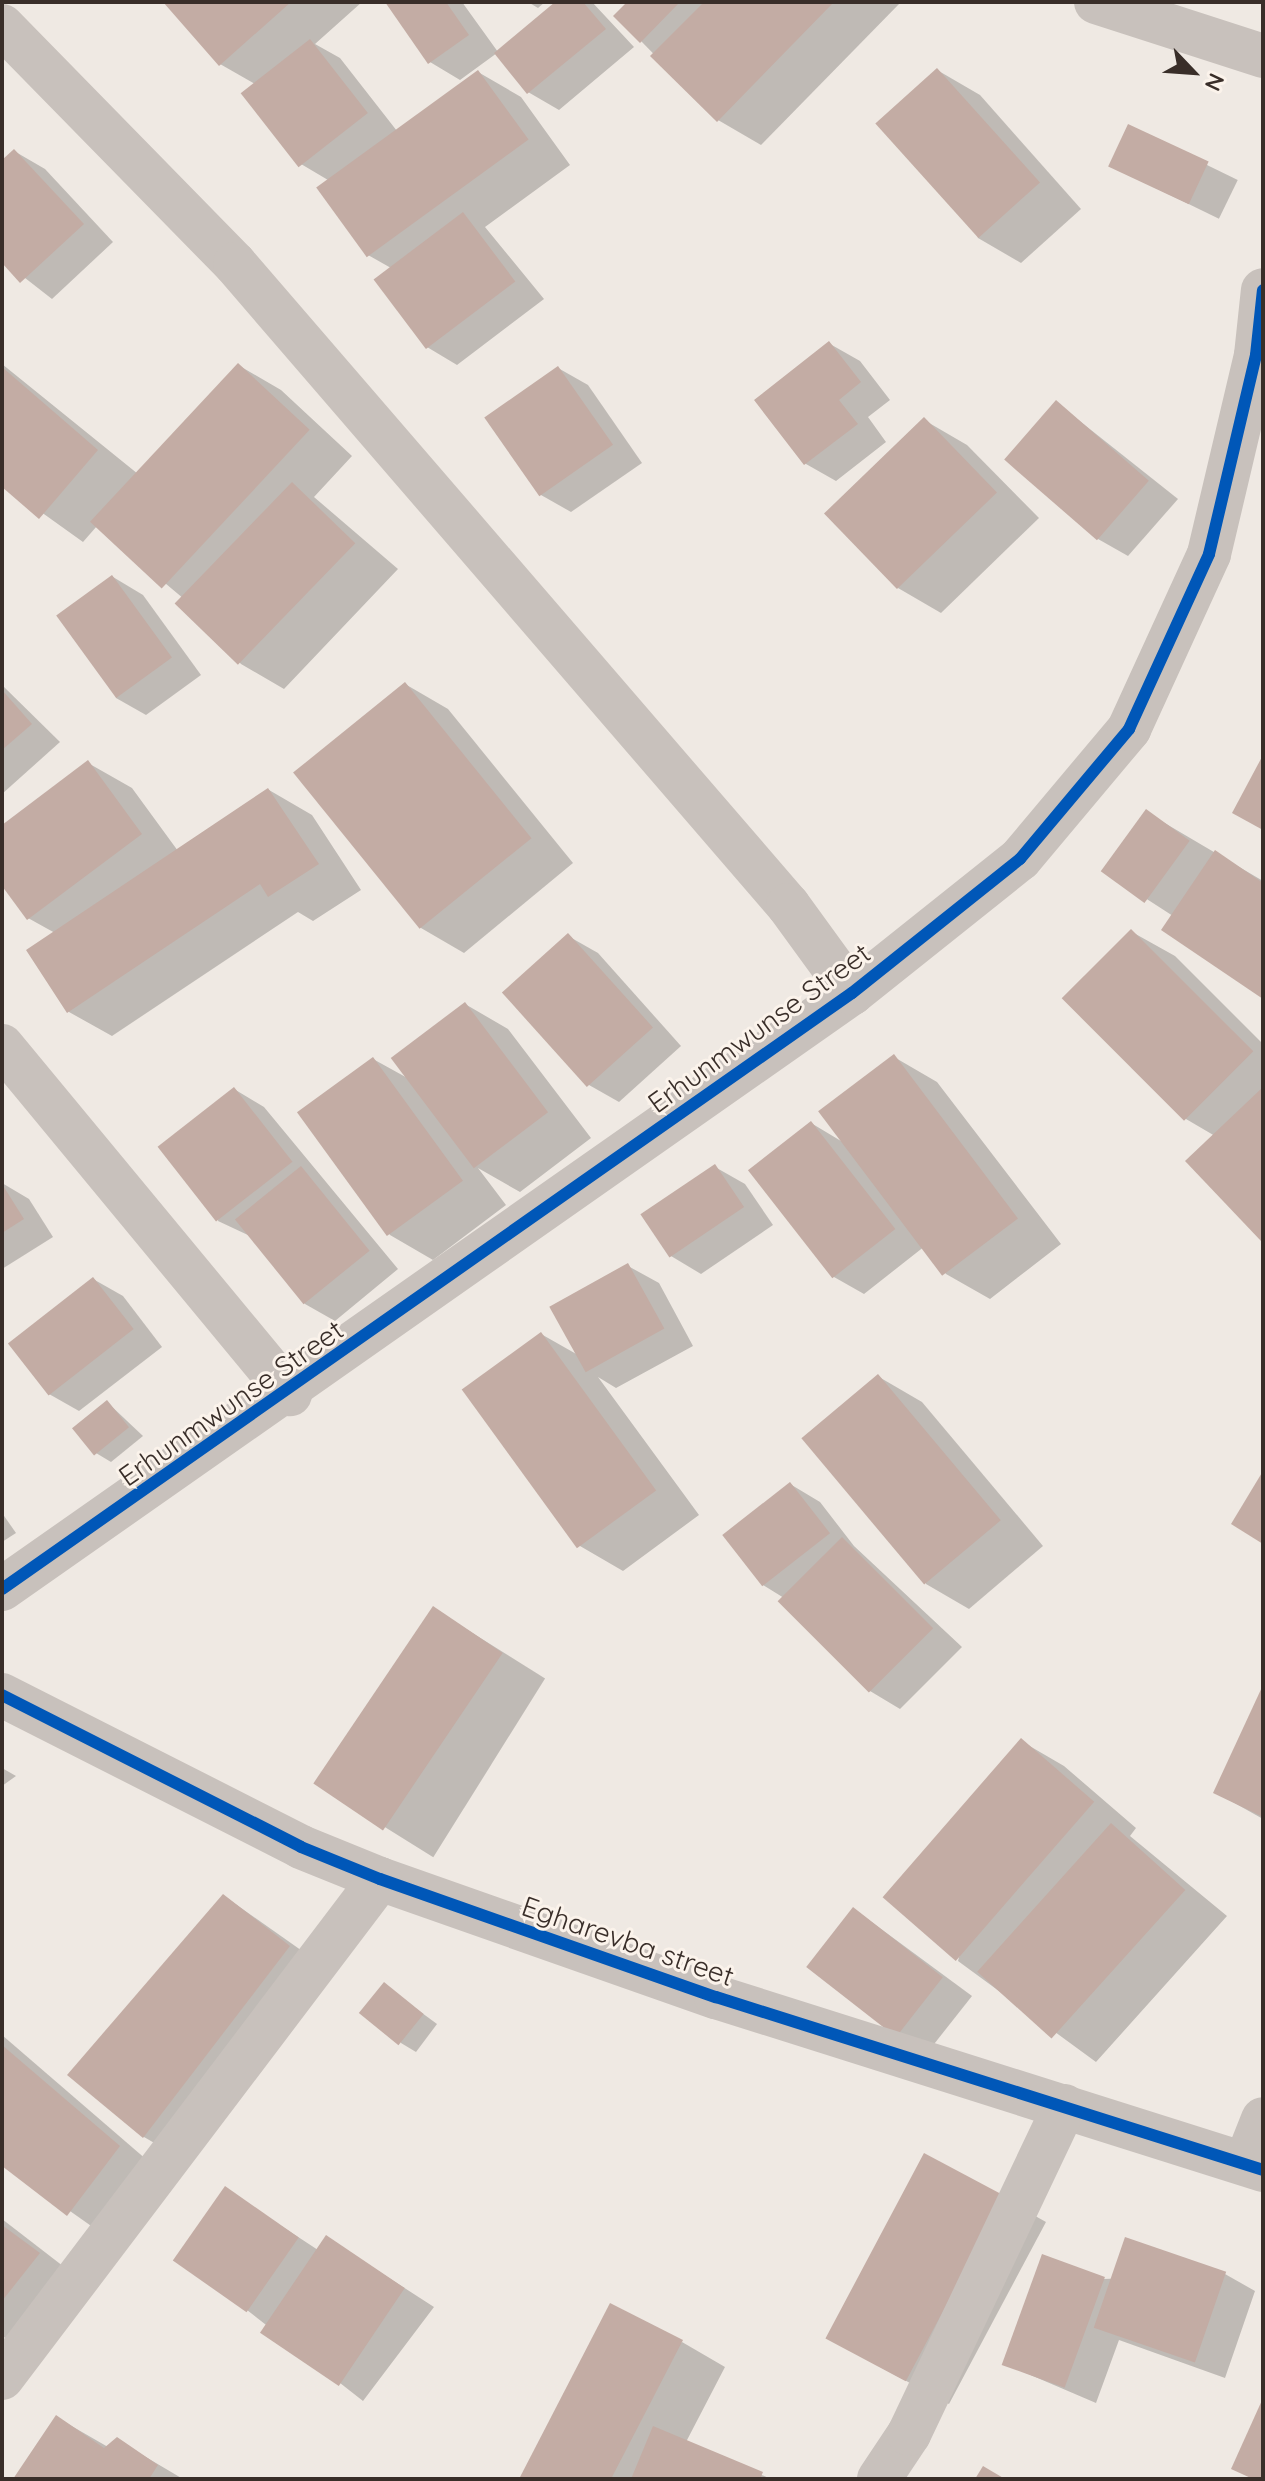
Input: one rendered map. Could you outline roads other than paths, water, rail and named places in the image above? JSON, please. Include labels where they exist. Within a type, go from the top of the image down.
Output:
[{"type":"street","points":[[1096,2],[1263,56]]},
{"type":"street","points":[[2,26],[235,264],[788,905],[852,993]]},
{"type":"street","name":"Erhunmwunse Street","points":[[2,1589],[290,1394],[852,993],[1020,859],[1129,729],[1209,554],[1256,355],[1263,290]]},
{"type":"street","points":[[2,1046],[290,1394]]},
{"type":"street","name":"Egharevba street","points":[[2,1695],[301,1847],[380,1879],[716,1997],[1254,2166]]},
{"type":"street","points":[[2,2378],[380,1879]]},
{"type":"street","points":[[879,2479],[909,2434],[1065,2106]]},
{"type":"street","points":[[1254,2166],[1263,2119]]}]
